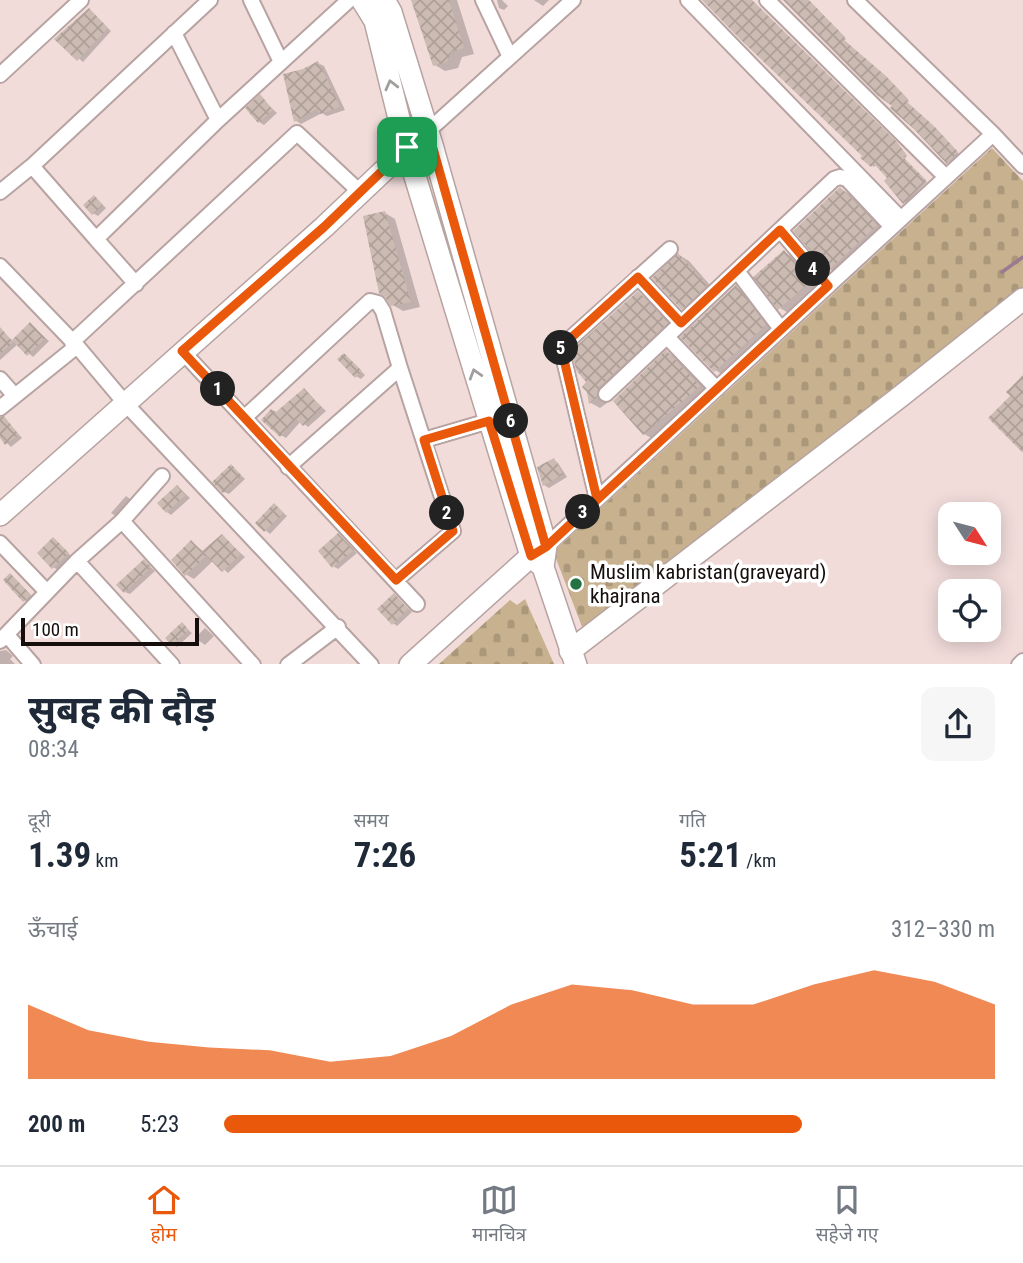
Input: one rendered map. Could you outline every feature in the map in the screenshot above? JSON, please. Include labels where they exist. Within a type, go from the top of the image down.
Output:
[{"type":"street","points":[[0,75],[81,0]]},
{"type":"street","points":[[0,192],[32,166],[210,0]]},
{"type":"street","points":[[251,0],[281,62]]},
{"type":"street","points":[[96,239],[218,120],[349,0]]},
{"type":"street","points":[[362,0],[374,21],[407,147],[489,421],[540,557],[573,658],[1023,299]]},
{"type":"street","points":[[384,0],[391,12],[428,131],[540,557]]},
{"type":"street","points":[[483,0],[510,57]]},
{"type":"street","points":[[0,515],[573,0]]},
{"type":"street","points":[[688,0],[897,223]]},
{"type":"street","points":[[767,0],[946,177]]},
{"type":"street","points":[[855,0],[1023,166]]},
{"type":"street","points":[[174,33],[218,120]]},
{"type":"street","points":[[0,408],[75,344],[297,133],[361,193]]},
{"type":"street","points":[[410,664],[540,557],[597,499],[993,134]]},
{"type":"street","points":[[32,166],[136,284]]},
{"type":"street","points":[[606,394],[834,179],[847,179],[897,223]]},
{"type":"street","points":[[780,230],[828,286]]},
{"type":"street","points":[[597,499],[561,347],[670,249]]},
{"type":"street","points":[[0,266],[371,664]]},
{"type":"street","points":[[737,271],[781,329]]},
{"type":"street","points":[[638,277],[681,323]]},
{"type":"street","points":[[244,418],[370,301],[378,303],[383,311],[453,531],[396,580]]},
{"type":"street","points":[[668,338],[717,389]]},
{"type":"street","points":[[182,351],[417,604]]},
{"type":"street","points":[[288,467],[400,369]]},
{"type":"street","points":[[0,379],[15,396]]},
{"type":"street","points":[[424,440],[489,421]]},
{"type":"street","points":[[33,664],[3,638],[77,561],[122,521],[162,476]]},
{"type":"street","points":[[122,521],[253,664]]},
{"type":"street","points":[[0,543],[47,592]]},
{"type":"street","points":[[77,561],[167,659],[151,664]]},
{"type":"street","points":[[288,664],[338,627]]},
{"type":"street","points":[[1019,664],[1023,661]]},
{"type":"green space","points":[[992,148],[1023,181],[1023,293],[584,632],[555,556],[556,549]]},
{"type":"green space","points":[[525,599],[554,664],[439,664],[510,600],[517,605]]},
{"type":"building","points":[[411,0],[449,0],[464,48],[451,52],[447,62],[433,66]]},
{"type":"building","points":[[702,0],[752,0],[896,141],[906,154],[903,157],[926,180],[903,204],[884,181],[887,178],[874,164],[871,167],[860,158],[862,156]]},
{"type":"building","points":[[783,0],[809,0],[845,37],[843,39],[886,76],[908,99],[906,101],[958,152],[947,164],[890,108],[892,106],[877,95]]},
{"type":"building","points":[[89,8],[108,28],[77,61],[54,39]]},
{"type":"building","points":[[318,61],[340,107],[320,114],[317,109],[294,122],[283,74],[303,69]]},
{"type":"building","points":[[260,94],[273,110],[258,123],[245,108]]},
{"type":"building","points":[[840,187],[877,225],[828,271],[793,231]]},
{"type":"building","points":[[94,195],[103,205],[92,215],[83,205]]},
{"type":"building","points":[[385,211],[411,302],[391,306],[379,293],[363,216]]},
{"type":"building","points":[[784,250],[811,281],[778,310],[753,277]]},
{"type":"building","points":[[678,253],[707,285],[682,310],[652,278]]},
{"type":"building","points":[[736,285],[766,325],[714,372],[680,337]]},
{"type":"building","points":[[638,291],[668,323],[599,387],[597,397],[589,404],[587,392],[582,387],[586,382],[576,370],[572,350]]},
{"type":"building","points":[[30,322],[45,338],[27,356],[12,340]]},
{"type":"building","points":[[0,327],[13,342],[0,354]]},
{"type":"building","points":[[666,350],[700,386],[643,435],[613,401]]},
{"type":"building","points":[[344,353],[362,371],[355,378],[337,359]]},
{"type":"building","points":[[1023,375],[1023,453],[988,418],[1010,396],[1006,392]]},
{"type":"building","points":[[304,388],[322,408],[303,426],[296,419],[280,437],[261,420],[271,409],[276,412]]},
{"type":"building","points":[[4,416],[19,435],[5,445],[0,438],[0,417]]},
{"type":"building","points":[[554,458],[563,474],[543,486],[537,467]]},
{"type":"building","points":[[231,464],[242,476],[223,493],[212,482]]},
{"type":"building","points":[[177,485],[186,495],[166,513],[157,503]]},
{"type":"building","points":[[274,503],[284,513],[264,532],[255,523]]},
{"type":"building","points":[[338,533],[354,550],[332,568],[318,551]]},
{"type":"building","points":[[222,534],[241,554],[222,572],[202,551]]},
{"type":"building","points":[[53,537],[69,553],[52,569],[37,553]]},
{"type":"building","points":[[191,540],[206,556],[185,576],[171,560]]},
{"type":"building","points":[[144,559],[151,567],[124,593],[116,585]]},
{"type":"building","points":[[10,573],[31,595],[23,602],[3,580]]},
{"type":"building","points":[[394,593],[408,609],[392,625],[377,609]]},
{"type":"building","points":[[182,622],[189,630],[171,645],[165,638]]},
{"type":"waterway","points":[[1002,272],[1023,257]]},
{"type":"place","name":"Muslim kabristan(graveyard) khajrana","points":[[576,584]]},
{"type":"route","points":[[407,147],[324,227],[182,351],[396,580],[453,531],[424,440],[489,421],[531,556],[546,547],[828,286],[780,230],[681,323],[638,277],[561,347],[597,499],[546,547],[428,131],[407,147]]}]
